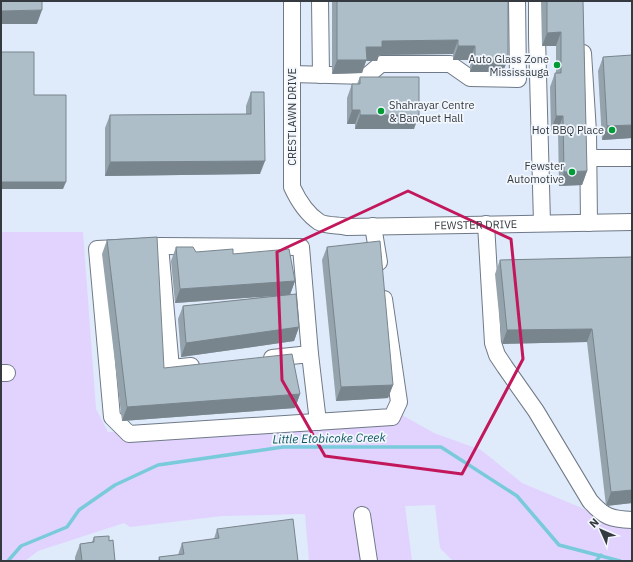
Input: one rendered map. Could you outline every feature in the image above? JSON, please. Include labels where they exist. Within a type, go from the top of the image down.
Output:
[{"type":"street","name":"CRESTLAWN DRIVE","points":[[292,1],[292,187],[297,198],[307,212],[320,222]]},
{"type":"street","points":[[320,1],[321,76]]},
{"type":"street","points":[[292,74],[321,76],[367,76],[381,64],[450,64],[470,78],[518,79],[517,1]]},
{"type":"street","points":[[537,1],[536,37],[542,223]]},
{"type":"street","points":[[582,39],[588,132],[588,222]]},
{"type":"street","points":[[588,158],[632,158]]},
{"type":"street","name":"FEWSTER DRIVE","points":[[320,222],[347,227],[632,222]]},
{"type":"street","points":[[486,224],[494,343],[497,354],[536,412],[590,501],[606,516],[616,519],[632,520]]},
{"type":"street","points":[[318,422],[310,354],[301,247],[160,246],[97,249],[112,417],[129,434],[318,422],[392,417],[399,402],[373,226]]},
{"type":"street","points":[[160,246],[171,368],[202,365]]},
{"type":"street","points":[[489,266],[505,266]]},
{"type":"street","points":[[256,360],[310,354]]},
{"type":"street","points":[[362,515],[369,561]]},
{"type":"highlighted area","points":[[408,191],[511,239],[523,359],[462,474],[325,456],[282,380],[277,252]]},
{"type":"shaded area","points":[[1,232],[83,232],[96,409],[108,432],[292,430],[393,410],[434,433],[481,450],[522,483],[632,529],[632,561],[453,561],[440,548],[435,505],[405,506],[412,561],[309,561],[305,514],[222,516],[130,527],[124,523],[38,551],[25,561],[1,561]]},
{"type":"building","points":[[1,1],[42,1],[42,10],[1,11]]},
{"type":"building","points":[[337,1],[508,1],[508,58],[475,59],[475,46],[458,46],[458,40],[382,41],[382,47],[366,47],[367,60],[337,60]]},
{"type":"building","points":[[547,1],[583,1],[587,171],[564,172],[563,116],[556,116],[555,73],[561,73],[561,32],[547,33]]},
{"type":"building","points":[[1,52],[34,52],[34,95],[66,95],[66,182],[1,182]]},
{"type":"building","points":[[632,55],[632,125],[607,126],[603,57]]},
{"type":"building","points":[[360,77],[419,77],[419,115],[360,115],[360,110],[352,110],[352,84],[360,84]]},
{"type":"building","points":[[251,92],[264,92],[265,161],[110,162],[110,115],[251,114]]},
{"type":"building","points":[[157,237],[164,368],[292,354],[300,394],[127,407],[107,240]]},
{"type":"building","points":[[380,241],[393,385],[341,387],[327,247]]},
{"type":"building","points":[[176,247],[193,247],[196,252],[233,249],[233,254],[289,249],[295,281],[180,289]]},
{"type":"building","points":[[632,257],[632,490],[611,492],[592,329],[507,330],[500,260]]},
{"type":"building","points":[[296,294],[299,327],[186,343],[183,306]]},
{"type":"building","points":[[293,519],[298,561],[160,561],[159,557],[184,554],[182,543],[219,538],[217,529]]},
{"type":"building","points":[[109,536],[109,541],[113,540],[115,561],[82,561],[80,544],[94,542],[94,537]]},
{"type":"waterway","name":"Little Etobicoke Creek","points":[[8,561],[21,546],[67,527],[79,510],[115,485],[158,465],[283,447],[441,447],[517,496],[559,545],[620,561]]},
{"type":"waterway","name":"Little Etobicoke Creek","points":[[596,561],[601,555]]},
{"type":"place","name":"Auto Glass Zone Mississauga","points":[[557,65]]},
{"type":"place","name":"Shahrayar Centre & Banquet Hall","points":[[381,111]]},
{"type":"place","name":"Hot BBQ Place","points":[[612,130]]},
{"type":"place","name":"Fewster Automotive","points":[[572,172]]}]
